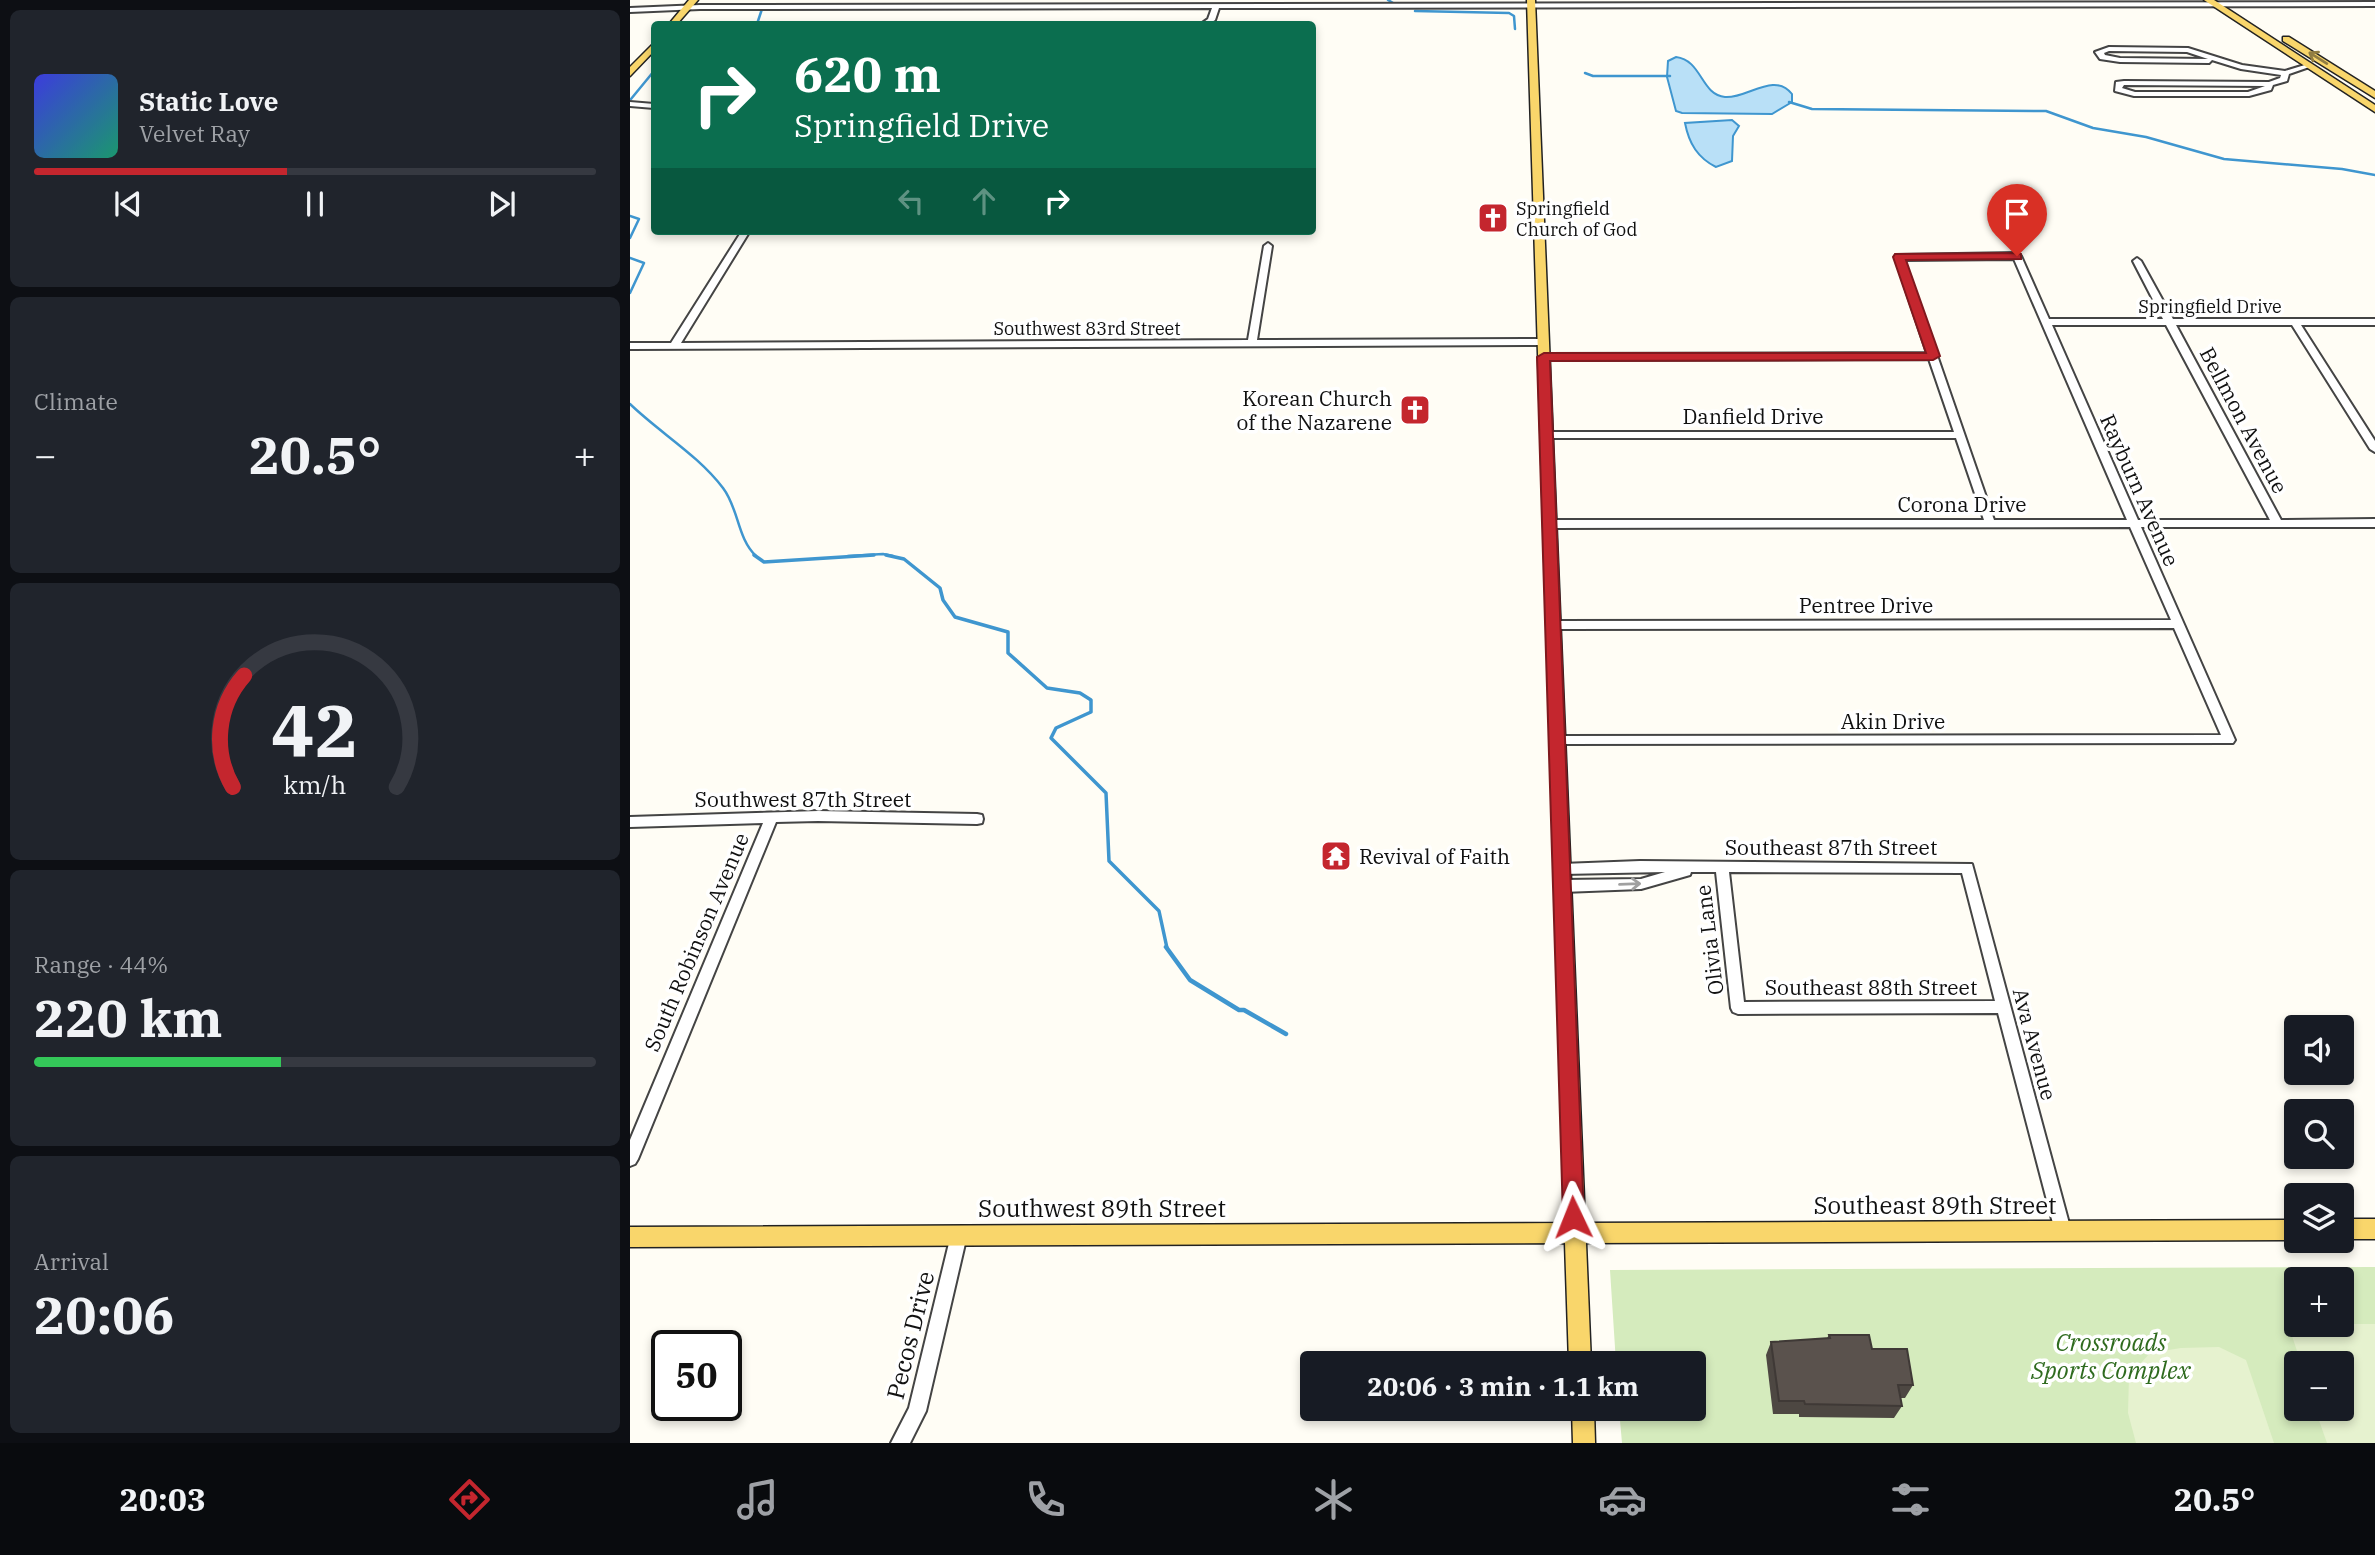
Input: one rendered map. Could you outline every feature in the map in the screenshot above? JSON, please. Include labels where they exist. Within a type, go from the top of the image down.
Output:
[{"type":"main road","points":[[2211,2],[2375,109]]},
{"type":"main road","points":[[2228,2],[2375,96]]},
{"type":"main road","points":[[1531,3],[1579,1351]]},
{"type":"main road","points":[[676,21],[691,4]]},
{"type":"main road","points":[[630,74],[651,50]]},
{"type":"main road","points":[[2354,1229],[2375,1229]]},
{"type":"main road","name":"Southeast 89th Street","points":[[1574,1234],[2284,1230]]},
{"type":"main road","name":"Southwest 89th Street","points":[[630,1237],[1574,1234]]},
{"type":"main road","points":[[1583,1421],[1584,1443]]},
{"type":"street","points":[[630,10],[691,4],[2375,4]]},
{"type":"street","points":[[1200,21],[1203,6]]},
{"type":"street","points":[[1210,21],[1216,6]]},
{"type":"street","points":[[2099,52],[2103,57],[2120,60],[2216,61],[2285,73],[2308,66]]},
{"type":"street","points":[[2118,89],[2134,94],[2249,94],[2284,79],[2285,73]]},
{"type":"street","points":[[630,104],[651,107]]},
{"type":"street","points":[[630,110],[651,107]]},
{"type":"street","points":[[674,346],[743,235]]},
{"type":"street","points":[[1252,344],[1268,246]]},
{"type":"street","points":[[1990,523],[1899,257],[2017,256]]},
{"type":"street","name":"Rayburn Avenue","points":[[2017,256],[2229,740]]},
{"type":"street","name":"Bellmon Avenue","points":[[2137,261],[2277,523]]},
{"type":"street","points":[[2294,321],[2375,449]]},
{"type":"street","name":"Springfield Drive","points":[[2046,322],[2375,322]]},
{"type":"street","name":"Southwest 83rd Street","points":[[630,346],[1544,342]]},
{"type":"street","points":[[1544,357],[1933,356]]},
{"type":"street","name":"Danfield Drive","points":[[1547,435],[1960,435]]},
{"type":"street","name":"Corona Drive","points":[[1550,524],[2375,523]]},
{"type":"street","name":"Pentree Drive","points":[[1553,625],[2178,624]]},
{"type":"street","name":"Akin Drive","points":[[1557,741],[2229,740]]},
{"type":"street","name":"Southwest 87th Street","points":[[630,822],[818,816],[977,819]]},
{"type":"street","name":"South Robinson Avenue","points":[[630,1160],[771,819]]},
{"type":"street","name":"Southeast 87th Street","points":[[1563,878],[1641,884],[1695,868],[1967,868]]},
{"type":"street","name":"Olivia Lane","points":[[1721,868],[1738,1008]]},
{"type":"street","name":"Ava Avenue","points":[[1967,868],[2063,1231]]},
{"type":"street","name":"Southeast 88th Street","points":[[1738,1008],[2004,1007]]},
{"type":"street","name":"Pecos Drive","points":[[900,1443],[917,1411],[959,1235]]},
{"type":"green space","name":"Crossroads Sports Complex","points":[[2284,1267],[2284,1337],[2354,1337],[2354,1267],[2375,1267],[2375,1443],[1622,1443],[1620,1421],[1706,1421],[1706,1351],[1615,1351],[1610,1270]]},
{"type":"green space","points":[[2354,1324],[2375,1324],[2375,1443],[2327,1443],[2319,1421],[2354,1421],[2354,1351],[2297,1351],[2292,1337],[2354,1337]]},
{"type":"green space","points":[[2219,1347],[2246,1360],[2274,1443],[2136,1443],[2128,1413],[2129,1376],[2150,1353],[2181,1348]]},
{"type":"water","points":[[1676,57],[1691,64],[1717,95],[1733,97],[1769,85],[1777,85],[1792,94],[1792,102],[1772,114],[1676,111],[1667,77],[1668,61]]},
{"type":"water","points":[[1732,120],[1739,126],[1733,136],[1732,161],[1716,167],[1695,150],[1685,123]]},
{"type":"building","points":[[1829,1335],[1869,1335],[1872,1349],[1907,1349],[1913,1385],[1898,1385],[1902,1406],[1779,1401],[1771,1342],[1830,1338]]},
{"type":"waterway","points":[[1388,0],[1393,3]]},
{"type":"waterway","points":[[758,21],[762,9]]},
{"type":"waterway","points":[[1415,11],[1509,13],[1514,16],[1515,29]]},
{"type":"waterway","points":[[1585,73],[1593,76],[1670,76]]},
{"type":"waterway","points":[[631,99],[651,75]]},
{"type":"waterway","points":[[1789,102],[1812,109],[2046,111],[2093,128],[2146,137],[2224,159],[2342,169],[2375,175]]},
{"type":"waterway","points":[[630,216],[639,219],[630,238]]},
{"type":"waterway","points":[[630,258],[644,263],[630,293]]},
{"type":"waterway","points":[[630,404],[702,465],[723,488],[745,541],[756,556]]},
{"type":"waterway","points":[[754,555],[764,562],[874,555]]},
{"type":"waterway","points":[[886,555],[904,559],[940,588],[943,600],[955,617],[1008,632],[1008,653],[1047,688],[1080,693],[1091,700],[1091,712],[1056,728],[1051,738],[1106,793],[1109,861],[1159,911],[1167,948]]},
{"type":"waterway","points":[[848,556],[893,556]]},
{"type":"waterway","points":[[1166,947],[1190,980],[1239,1010],[1244,1010],[1286,1034]]},
{"type":"place","name":"Springfield Church of God","points":[[1493,218]]},
{"type":"place","name":"Korean Church of the Nazarene","points":[[1415,410]]},
{"type":"place","name":"Revival of Faith","points":[[1336,856]]},
{"type":"route","points":[[1573,1217],[1544,357],[1933,356],[1899,257],[2017,256]]}]
